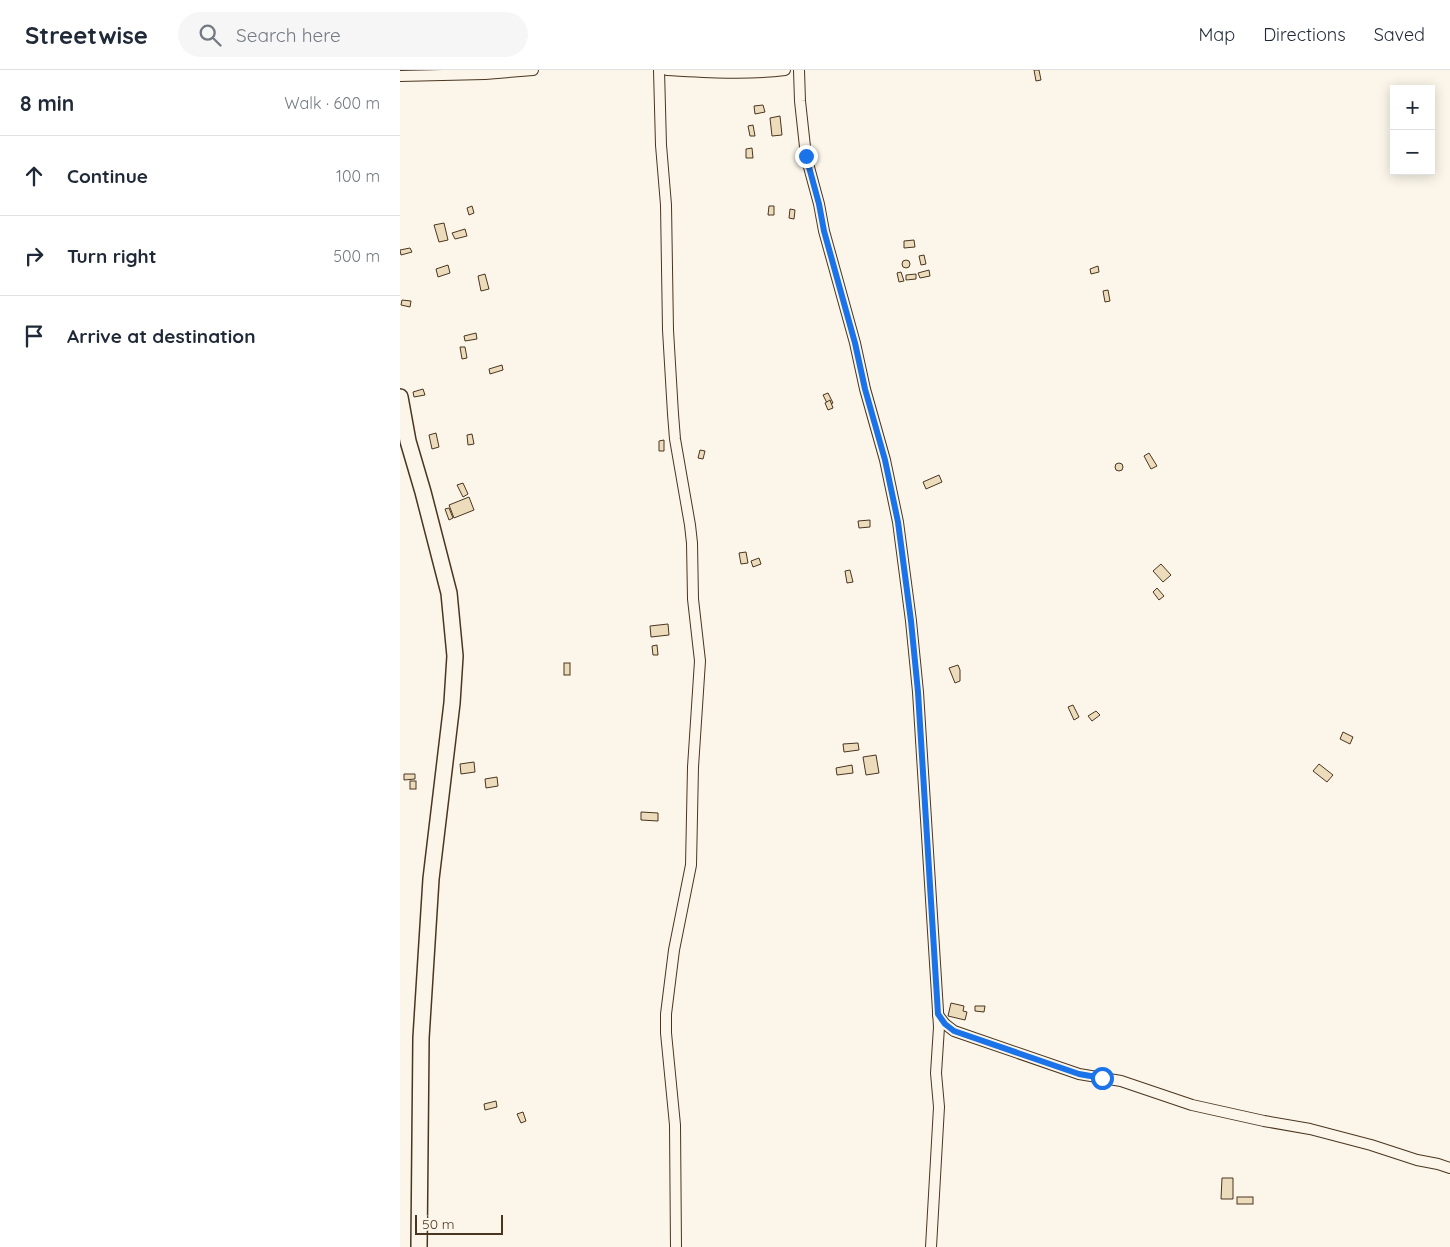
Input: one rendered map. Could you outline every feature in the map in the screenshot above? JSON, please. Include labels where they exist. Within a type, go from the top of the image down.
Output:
[{"type":"street","points":[[400,76],[485,74],[533,70]]},
{"type":"street","points":[[659,70],[661,145],[666,205],[668,330],[673,414],[675,439],[690,525],[693,599],[700,661],[693,767],[691,860],[669,982],[666,1023],[675,1125],[676,1247]]},
{"type":"street","points":[[667,70],[736,72],[785,70]]},
{"type":"street","points":[[798,70],[806,156],[885,460],[898,522],[911,621],[918,692],[939,1027],[936,1073],[939,1106],[932,1247]]},
{"type":"street","points":[[400,398],[408,441],[449,593],[455,656],[431,878],[421,1038],[419,1247]]},
{"type":"street","points":[[938,1014],[945,1024],[954,1031],[1079,1074],[1121,1081],[1192,1105],[1310,1129],[1450,1168]]},
{"type":"building","points":[[1034,70],[1039,70],[1041,80],[1036,81]]},
{"type":"building","points":[[763,105],[765,112],[755,114],[754,106]]},
{"type":"building","points":[[780,116],[782,135],[772,136],[770,118]]},
{"type":"building","points":[[753,125],[755,136],[750,136],[748,126]]},
{"type":"building","points":[[752,148],[753,158],[746,158],[746,149]]},
{"type":"building","points":[[472,206],[474,213],[469,215],[467,208]]},
{"type":"building","points":[[769,206],[774,206],[774,215],[768,215]]},
{"type":"building","points":[[790,209],[795,210],[794,219],[789,218]]},
{"type":"building","points":[[444,223],[448,240],[439,242],[434,225]]},
{"type":"building","points":[[465,229],[467,236],[455,239],[452,233]]},
{"type":"building","points":[[914,240],[915,247],[904,248],[904,241]]},
{"type":"building","points":[[410,248],[412,252],[401,255],[400,250]]},
{"type":"building","points":[[924,255],[926,264],[921,265],[919,256]]},
{"type":"building","points":[[906,260],[910,264],[906,268],[902,264]]},
{"type":"building","points":[[448,265],[450,273],[438,277],[436,269]]},
{"type":"building","points":[[1098,266],[1099,272],[1091,274],[1090,269]]},
{"type":"building","points":[[929,270],[930,276],[920,278],[918,273]]},
{"type":"building","points":[[901,272],[904,281],[899,282],[897,273]]},
{"type":"building","points":[[485,274],[489,289],[481,291],[478,276]]},
{"type":"building","points":[[916,274],[916,279],[906,280],[906,275]]},
{"type":"building","points":[[1108,290],[1110,301],[1105,302],[1103,291]]},
{"type":"building","points":[[402,300],[411,301],[410,307],[401,305]]},
{"type":"building","points":[[476,333],[477,339],[465,341],[464,336]]},
{"type":"building","points":[[460,347],[465,347],[467,358],[462,359]]},
{"type":"building","points":[[502,365],[503,370],[490,374],[489,369]]},
{"type":"building","points":[[423,389],[425,395],[414,397],[413,392]]},
{"type":"building","points":[[828,393],[833,403],[828,405],[823,395]]},
{"type":"building","points":[[830,400],[833,408],[828,410],[825,403]]},
{"type":"building","points":[[436,433],[439,447],[432,449],[429,435]]},
{"type":"building","points":[[472,434],[474,444],[468,445],[467,435]]},
{"type":"building","points":[[664,440],[664,451],[659,451],[659,441]]},
{"type":"building","points":[[700,450],[705,451],[703,459],[698,458]]},
{"type":"building","points":[[1149,453],[1157,466],[1151,469],[1144,456]]},
{"type":"building","points":[[1119,463],[1123,467],[1119,471],[1115,467]]},
{"type":"building","points":[[939,475],[942,482],[926,489],[923,482]]},
{"type":"building","points":[[463,483],[468,494],[463,497],[457,485]]},
{"type":"building","points":[[469,497],[474,510],[454,518],[449,505]]},
{"type":"building","points":[[449,508],[453,518],[449,520],[445,509]]},
{"type":"building","points":[[870,520],[870,527],[859,528],[858,521]]},
{"type":"building","points":[[746,552],[748,563],[741,564],[739,553]]},
{"type":"building","points":[[759,558],[761,564],[753,567],[751,561]]},
{"type":"building","points":[[1161,564],[1171,575],[1163,582],[1153,571]]},
{"type":"building","points":[[850,570],[853,582],[847,583],[845,571]]},
{"type":"building","points":[[1157,588],[1164,596],[1159,600],[1153,592]]},
{"type":"building","points":[[668,624],[669,635],[651,637],[650,626]]},
{"type":"building","points":[[657,645],[658,655],[653,655],[652,646]]},
{"type":"building","points":[[564,663],[570,663],[570,675],[564,675]]},
{"type":"building","points":[[958,665],[960,681],[955,683],[949,668]]},
{"type":"building","points":[[1073,705],[1079,717],[1074,720],[1068,707]]},
{"type":"building","points":[[1096,711],[1100,715],[1092,721],[1088,716]]},
{"type":"building","points":[[1343,732],[1353,737],[1350,744],[1340,739]]},
{"type":"building","points":[[858,743],[859,750],[844,752],[843,744]]},
{"type":"building","points":[[876,755],[879,773],[866,775],[863,757]]},
{"type":"building","points":[[474,762],[475,772],[461,774],[460,764]]},
{"type":"building","points":[[1319,764],[1333,775],[1327,782],[1313,771]]},
{"type":"building","points":[[852,765],[853,773],[837,775],[836,768]]},
{"type":"building","points":[[404,774],[415,774],[415,779],[404,780]]},
{"type":"building","points":[[497,777],[498,786],[486,788],[485,779]]},
{"type":"building","points":[[410,781],[416,781],[416,789],[410,789]]},
{"type":"building","points":[[641,812],[658,813],[658,821],[641,820]]},
{"type":"building","points":[[951,1003],[964,1006],[963,1011],[967,1012],[965,1020],[948,1016]]},
{"type":"building","points":[[975,1006],[985,1006],[984,1012],[975,1011]]},
{"type":"building","points":[[496,1101],[497,1107],[485,1110],[484,1104]]},
{"type":"building","points":[[523,1112],[526,1121],[521,1123],[517,1114]]},
{"type":"building","points":[[1222,1178],[1233,1178],[1233,1199],[1221,1199]]},
{"type":"building","points":[[1237,1197],[1253,1197],[1253,1204],[1237,1204]]},
{"type":"route","points":[[806,156],[814,182],[824,231],[855,343],[865,389],[879,436],[898,522],[918,692],[938,1014],[945,1024],[954,1031],[1079,1074],[1102,1078]]}]
